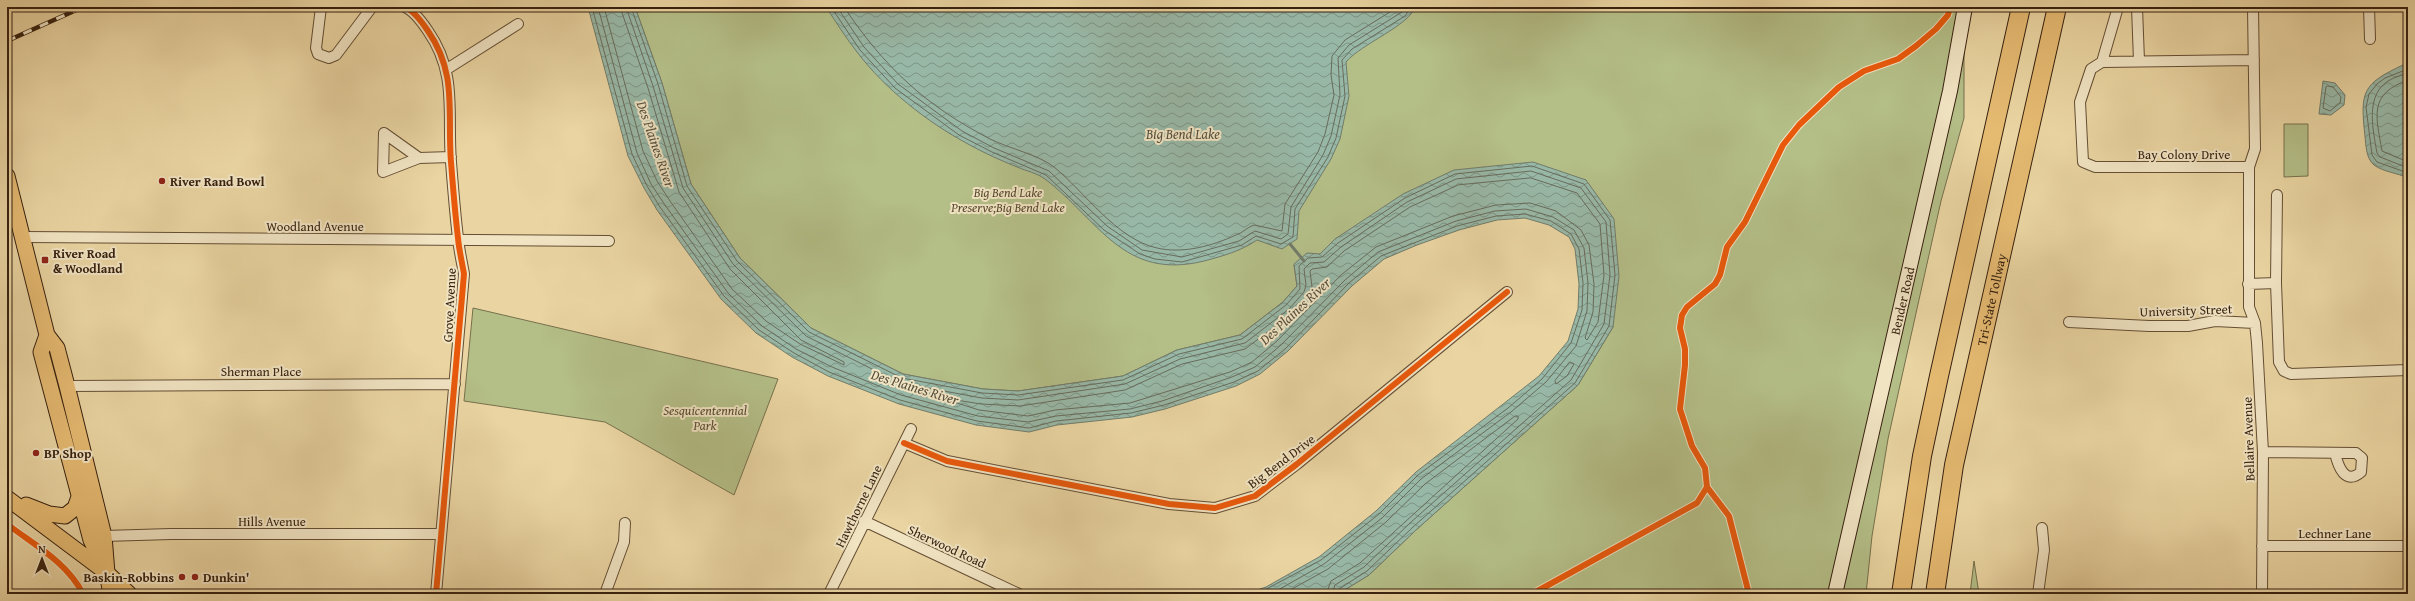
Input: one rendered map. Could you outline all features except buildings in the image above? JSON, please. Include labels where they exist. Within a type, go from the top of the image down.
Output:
[{"type":"highway","points":[[1901,594],[1921,464],[1937,383],[2021,7]]},
{"type":"highway","name":"Tri-State Tollway","points":[[1935,594],[1954,465],[2057,7]]},
{"type":"main road","points":[[7,176],[47,335],[57,348],[67,386],[104,536],[107,573],[111,594]]},
{"type":"main road","points":[[47,335],[41,352],[91,540],[107,573]]},
{"type":"main road","points":[[7,497],[49,514],[65,516],[75,508],[80,494]]},
{"type":"main road","points":[[7,497],[107,573],[129,594]]},
{"type":"street","points":[[322,7],[316,48],[318,54],[329,58],[336,55],[372,7]]},
{"type":"street","name":"Bender Road","points":[[1835,594],[1950,91],[1965,7]]},
{"type":"street","name":"Bay Colony Drive","points":[[2118,7],[2102,62],[2091,69],[2080,102],[2083,162],[2094,167],[2249,166],[2248,284]]},
{"type":"street","points":[[2137,7],[2139,61]]},
{"type":"street","points":[[2249,166],[2255,149],[2253,7]]},
{"type":"street","points":[[2369,7],[2370,39]]},
{"type":"street","name":"Grove Avenue","points":[[408,8],[436,41],[447,69],[451,95],[451,157],[458,240],[464,274],[436,594]]},
{"type":"street","points":[[447,69],[518,24]]},
{"type":"street","points":[[2102,62],[2254,60]]},
{"type":"street","points":[[419,158],[451,157]]},
{"type":"street","points":[[2276,195],[2276,283],[2279,362],[2284,371],[2291,374],[2408,370]]},
{"type":"street","name":"Woodland Avenue","points":[[22,237],[609,241]]},
{"type":"street","points":[[2248,284],[2276,283]]},
{"type":"street","name":"Bellaire Avenue","points":[[2248,284],[2249,307],[2255,323],[2263,452],[2262,594]]},
{"type":"street","name":"Big Bend Drive","points":[[904,443],[947,461],[1169,504],[1215,508],[1255,496],[1297,464],[1507,292]]},
{"type":"street","name":"University Street","points":[[2070,322],[2148,326],[2188,326],[2215,321],[2255,323]]},
{"type":"street","name":"Sherman Place","points":[[67,386],[455,384]]},
{"type":"street","name":"Hawthorne Lane","points":[[829,594],[910,429]]},
{"type":"street","points":[[2263,452],[2335,453]]},
{"type":"street","name":"Sherwood Road","points":[[864,521],[1019,594]]},
{"type":"street","points":[[605,594],[624,542],[624,523]]},
{"type":"street","points":[[2038,594],[2044,550],[2042,528]]},
{"type":"street","name":"Hills Avenue","points":[[104,536],[441,534]]},
{"type":"street","name":"Lechner Lane","points":[[2262,546],[2408,546]]},
{"type":"green space","name":"Big Bend Lake Preserve;Big Bend Lake","points":[[635,7],[1959,7],[1951,60],[1828,594],[1338,594],[1369,575],[1416,530],[1578,385],[1613,327],[1586,180],[1365,222],[1335,239],[1320,254],[1294,265],[1297,286],[1283,302],[1240,335],[1177,350],[1123,376],[1018,391],[983,389],[903,374],[811,328],[740,258],[691,184],[662,83]]},
{"type":"green space","points":[[1964,52],[1964,118],[1941,201],[1888,439],[1872,536],[1866,594],[1841,594]]},
{"type":"green space","points":[[2284,124],[2308,124],[2308,176],[2284,177]]},
{"type":"green space","name":"Sesquicentennial Park","points":[[473,308],[778,379],[734,495],[605,422],[464,401]]},
{"type":"green space","points":[[1974,561],[1979,594],[1970,594]]},
{"type":"water","name":"Des Plaines River","points":[[588,7],[635,7],[662,83],[691,184],[740,258],[811,328],[903,374],[983,389],[1018,391],[1123,376],[1177,350],[1240,335],[1283,302],[1297,286],[1294,264],[1307,253],[1320,254],[1335,239],[1403,194],[1454,170],[1533,162],[1586,180],[1614,219],[1619,276],[1613,327],[1578,385],[1416,530],[1369,575],[1338,594],[1246,594],[1266,587],[1319,557],[1376,511],[1416,472],[1539,376],[1568,341],[1578,309],[1579,284],[1575,249],[1569,237],[1549,225],[1525,218],[1497,220],[1459,230],[1384,259],[1352,286],[1288,351],[1260,374],[1236,386],[1165,409],[1132,417],[1057,425],[1029,432],[976,425],[899,404],[828,376],[792,357],[756,333],[721,299],[657,210],[628,156]]},
{"type":"water","name":"Big Bend Lake","points":[[826,7],[1415,7],[1404,21],[1362,48],[1346,62],[1349,96],[1340,139],[1331,159],[1299,211],[1297,239],[1282,249],[1257,240],[1245,247],[1225,255],[1204,261],[1176,265],[1153,262],[1132,255],[1114,243],[1064,195],[1039,175],[1004,162],[974,147],[937,126],[922,115],[894,92],[868,66]]},
{"type":"water","points":[[2403,65],[2408,65],[2408,178],[2382,169],[2374,165],[2369,159],[2363,109],[2364,99],[2372,84],[2379,78]]},
{"type":"water","points":[[2323,81],[2335,83],[2345,95],[2344,105],[2331,115],[2319,114]]},
{"type":"waterway","points":[[1290,244],[1304,261]]},
{"type":"railway","points":[[7,41],[83,7]]},
{"type":"cycle path","points":[[405,7],[415,14],[428,31],[444,63],[449,95],[453,190],[458,242],[464,274],[436,594]]},
{"type":"cycle path","points":[[1532,594],[1697,503],[1707,487],[1705,468],[1692,446],[1680,409],[1685,365],[1685,349],[1680,328],[1682,315],[1687,307],[1715,284],[1720,275],[1727,247],[1745,222],[1783,145],[1799,125],[1839,87],[1864,71],[1898,59],[1916,46],[1936,29],[1948,15],[1950,7]]},
{"type":"cycle path","points":[[904,443],[947,461],[1169,504],[1215,508],[1255,496],[1297,464],[1507,292]]},
{"type":"cycle path","points":[[1707,487],[1729,516],[1749,594]]},
{"type":"cycle path","points":[[7,524],[59,563],[83,594]]},
{"type":"place","name":"River Rand Bowl","points":[[162,181]]},
{"type":"place","name":"River Road & Woodland","points":[[45,260]]},
{"type":"place","name":"BP Shop","points":[[36,453]]},
{"type":"place","name":"Baskin-Robbins","points":[[182,577]]},
{"type":"place","name":"Dunkin'","points":[[195,577]]}]
